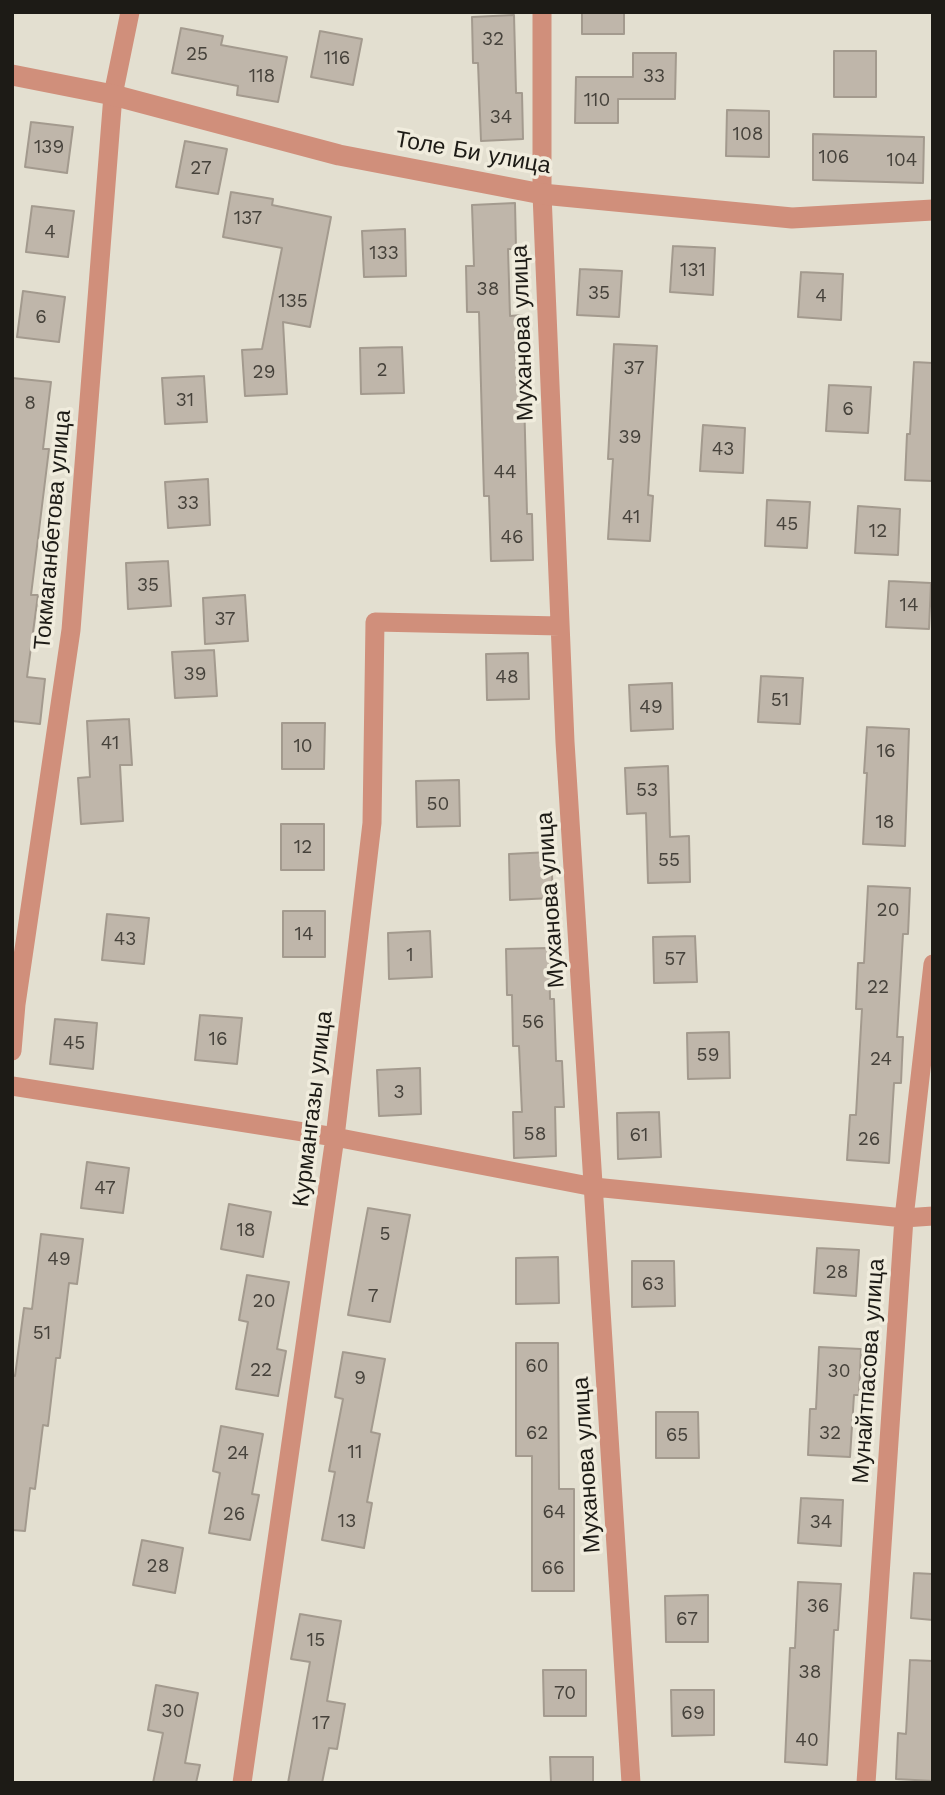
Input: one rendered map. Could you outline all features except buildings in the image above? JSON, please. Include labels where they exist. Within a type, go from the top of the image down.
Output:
[{"type":"street","name":"Токмаганбетова улица","points":[[12,1051],[16,1004],[71,630],[113,95],[130,12]]},
{"type":"street","name":"Муханова улица","points":[[542,12],[542,194],[565,742],[631,1783]]},
{"type":"street","name":"Толе Би улица","points":[[12,75],[113,95],[339,155],[542,194],[793,218],[933,210]]},
{"type":"street","name":"Курмангазы улица","points":[[242,1783],[335,1137],[372,823],[375,622],[560,626]]},
{"type":"street","name":"Мунайтпасова улица","points":[[866,1783],[904,1218],[933,964]]},
{"type":"street","points":[[12,1086],[335,1137],[594,1187],[904,1218],[933,1216]]}]
